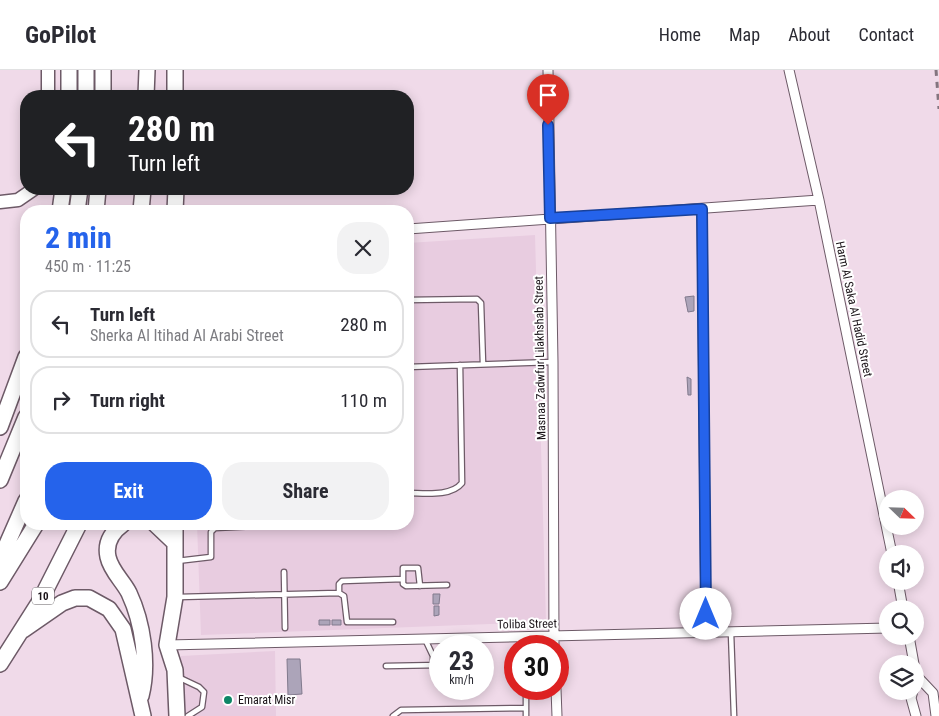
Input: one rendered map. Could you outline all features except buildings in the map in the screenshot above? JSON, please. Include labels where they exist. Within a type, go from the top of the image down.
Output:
[{"type":"highway","points":[[69,70],[69,90]]},
{"type":"highway","points":[[86,70],[86,90]]},
{"type":"highway","points":[[146,90],[147,70]]},
{"type":"highway","points":[[174,70],[175,90]]},
{"type":"highway","points":[[103,75],[103,90]]},
{"type":"highway","points":[[0,427],[20,373]]},
{"type":"highway","points":[[0,480],[20,432]]},
{"type":"highway","points":[[0,560],[20,515]]},
{"type":"highway","points":[[0,582],[32,530]]},
{"type":"highway","name":"10","points":[[0,664],[23,630],[56,572],[76,530]]},
{"type":"highway","points":[[117,530],[111,536],[108,556],[111,565],[130,595],[136,611],[145,672],[140,699]]},
{"type":"highway","points":[[161,530],[175,544]]},
{"type":"highway","points":[[175,530],[175,597],[167,645],[175,670],[177,716]]},
{"type":"highway","points":[[23,630],[68,600],[82,598],[103,604],[115,614],[123,629],[143,716]]},
{"type":"main road","points":[[48,70],[48,90]]},
{"type":"main road","points":[[0,202],[18,200],[25,195]]},
{"type":"street","name":"Masnaa Zadwfur Lilakhshab Street","points":[[548,70],[553,362],[554,635]]},
{"type":"street","name":"Harm Al Saka Al Hadid Street","points":[[789,70],[819,200],[890,545]]},
{"type":"street","points":[[414,229],[819,200]]},
{"type":"street","points":[[702,209],[706,633]]},
{"type":"street","name":"Toliba Street","points":[[569,636],[879,628]]},
{"type":"street","name":"Toliba Street","points":[[167,645],[504,637]]},
{"type":"street","points":[[924,685],[932,693],[936,716]]},
{"type":"street","points":[[556,700],[557,716]]},
{"type":"street","points":[[912,700],[916,716]]},
{"type":"lane","points":[[414,300],[474,298],[480,301],[483,364]]},
{"type":"lane","points":[[414,367],[553,362]]},
{"type":"lane","points":[[414,493],[449,492],[458,488],[462,483],[460,365]]},
{"type":"lane","points":[[176,561],[211,557],[211,532],[213,530]]},
{"type":"lane","points":[[420,586],[419,569],[417,567],[403,568],[403,579],[406,586],[420,586],[447,585]]},
{"type":"lane","points":[[284,572],[285,628]]},
{"type":"lane","points":[[339,593],[339,584],[342,581],[403,579]]},
{"type":"lane","points":[[175,597],[339,593],[344,596],[347,622],[393,622]]},
{"type":"lane","points":[[731,632],[734,716]]},
{"type":"lane","points":[[425,639],[429,648]]},
{"type":"lane","points":[[386,666],[429,665]]},
{"type":"lane","points":[[175,670],[182,680],[199,687],[204,692],[202,707],[188,716]]},
{"type":"lane","points":[[526,700],[526,716]]},
{"type":"lane","points":[[392,716],[401,710],[526,708]]},
{"type":"shaded area","points":[[535,235],[546,622],[201,635],[197,530],[414,530],[414,243]]},
{"type":"shaded area","points":[[275,651],[276,716],[183,716],[181,656]]},
{"type":"railway","points":[[936,70],[939,109]]},
{"type":"place","name":"Emarat Misr","points":[[228,700]]},
{"type":"route","points":[[548,125],[550,218],[702,209],[706,614]]}]
